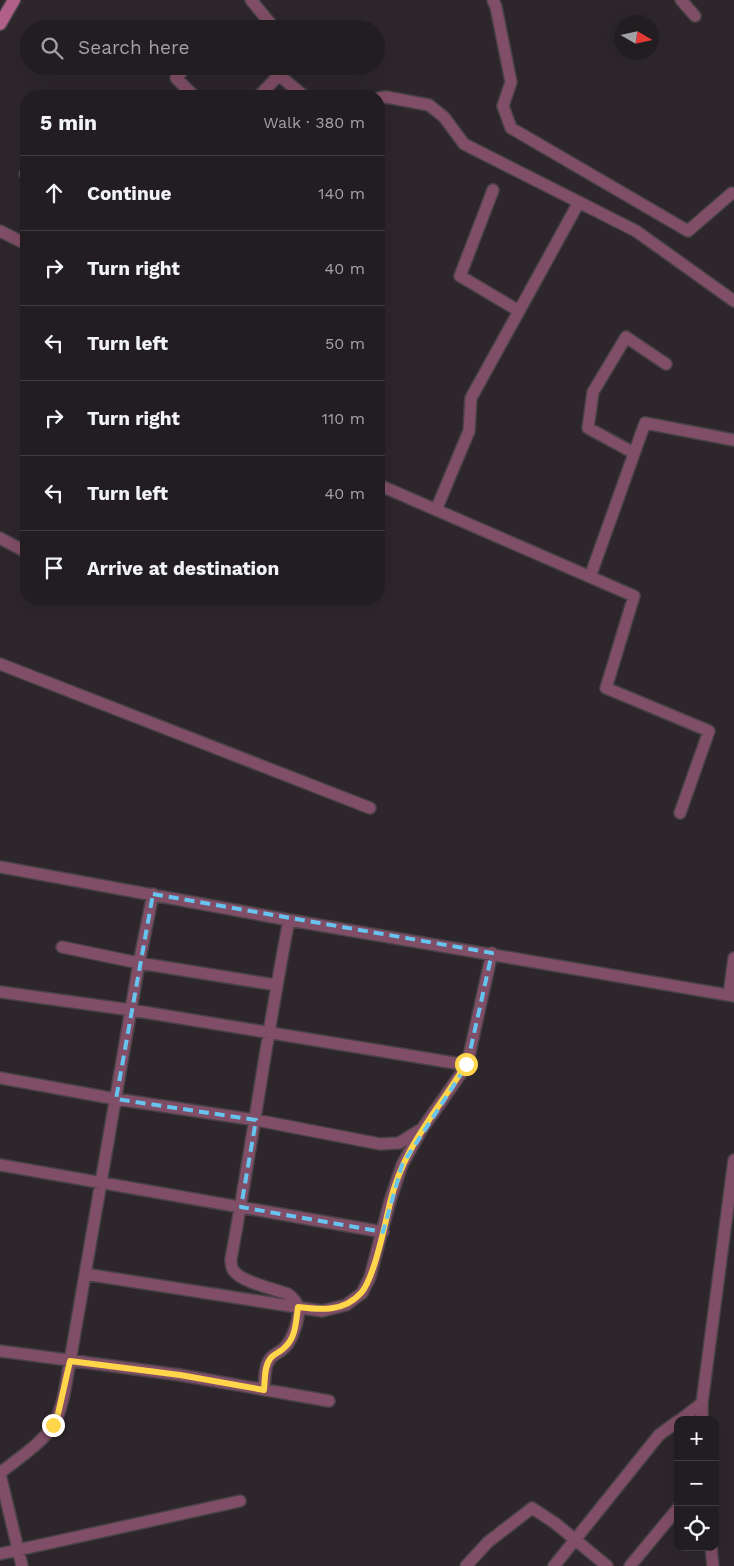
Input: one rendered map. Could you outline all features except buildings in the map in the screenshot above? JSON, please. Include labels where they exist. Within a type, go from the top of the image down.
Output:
[{"type":"main road","points":[[0,24],[14,0]]},
{"type":"street","points":[[250,0],[267,20]]},
{"type":"street","points":[[494,0],[511,82],[503,106],[510,128],[688,231],[732,193],[734,194]]},
{"type":"street","points":[[681,0],[695,16]]},
{"type":"street","points":[[179,75],[176,78],[188,90]]},
{"type":"street","points":[[263,90],[274,75]]},
{"type":"street","points":[[281,75],[298,90]]},
{"type":"street","points":[[385,97],[429,105],[444,117],[464,144],[636,231],[734,301]]},
{"type":"street","points":[[493,190],[460,276],[519,312]]},
{"type":"street","points":[[436,510],[469,431],[471,398],[579,202]]},
{"type":"street","points":[[0,231],[20,241]]},
{"type":"street","points":[[634,453],[588,428],[593,392],[626,337],[666,364]]},
{"type":"street","points":[[590,577],[645,423],[734,440]]},
{"type":"street","points":[[385,488],[634,596],[606,688],[709,731],[680,813]]},
{"type":"street","points":[[0,538],[20,549]]},
{"type":"street","points":[[0,664],[370,808]]},
{"type":"street","points":[[0,867],[289,920],[732,995],[734,958]]},
{"type":"street","points":[[22,1566],[0,1474],[46,1435],[58,1414],[70,1361],[139,963],[154,894]]},
{"type":"street","points":[[264,1390],[267,1364],[270,1357],[286,1346],[292,1338],[298,1307],[293,1298],[288,1294],[246,1280],[237,1275],[232,1269],[231,1260],[256,1120],[276,985],[289,920]]},
{"type":"street","points":[[62,948],[139,963],[276,985]]},
{"type":"street","points":[[85,1274],[322,1310],[346,1305],[362,1293],[370,1277],[390,1201],[402,1165],[422,1129],[466,1064],[492,953]]},
{"type":"street","points":[[0,992],[131,1010],[466,1064]]},
{"type":"street","points":[[0,1078],[116,1099],[256,1120],[380,1144],[399,1143],[422,1129]]},
{"type":"street","points":[[702,1416],[702,1403],[734,1160]]},
{"type":"street","points":[[1,1168],[383,1232]]},
{"type":"street","points":[[0,1351],[180,1375],[329,1401]]},
{"type":"street","points":[[684,1416],[702,1403]]},
{"type":"street","points":[[554,1566],[659,1435],[674,1424]]},
{"type":"street","points":[[0,1554],[240,1501]]},
{"type":"street","points":[[466,1566],[488,1542],[532,1508],[576,1540],[607,1566]]},
{"type":"street","points":[[630,1566],[674,1513]]},
{"type":"street","points":[[711,1551],[713,1566]]},
{"type":"highlighted area","points":[[153,894],[492,953],[467,1065],[402,1165],[383,1232],[241,1207],[256,1120],[116,1099]]},
{"type":"route","points":[[53,1425],[58,1414],[70,1361],[180,1375],[264,1390],[267,1364],[270,1357],[278,1353],[292,1338],[298,1307],[322,1310],[346,1305],[362,1293],[370,1277],[390,1201],[402,1165],[422,1129],[466,1064]]}]
